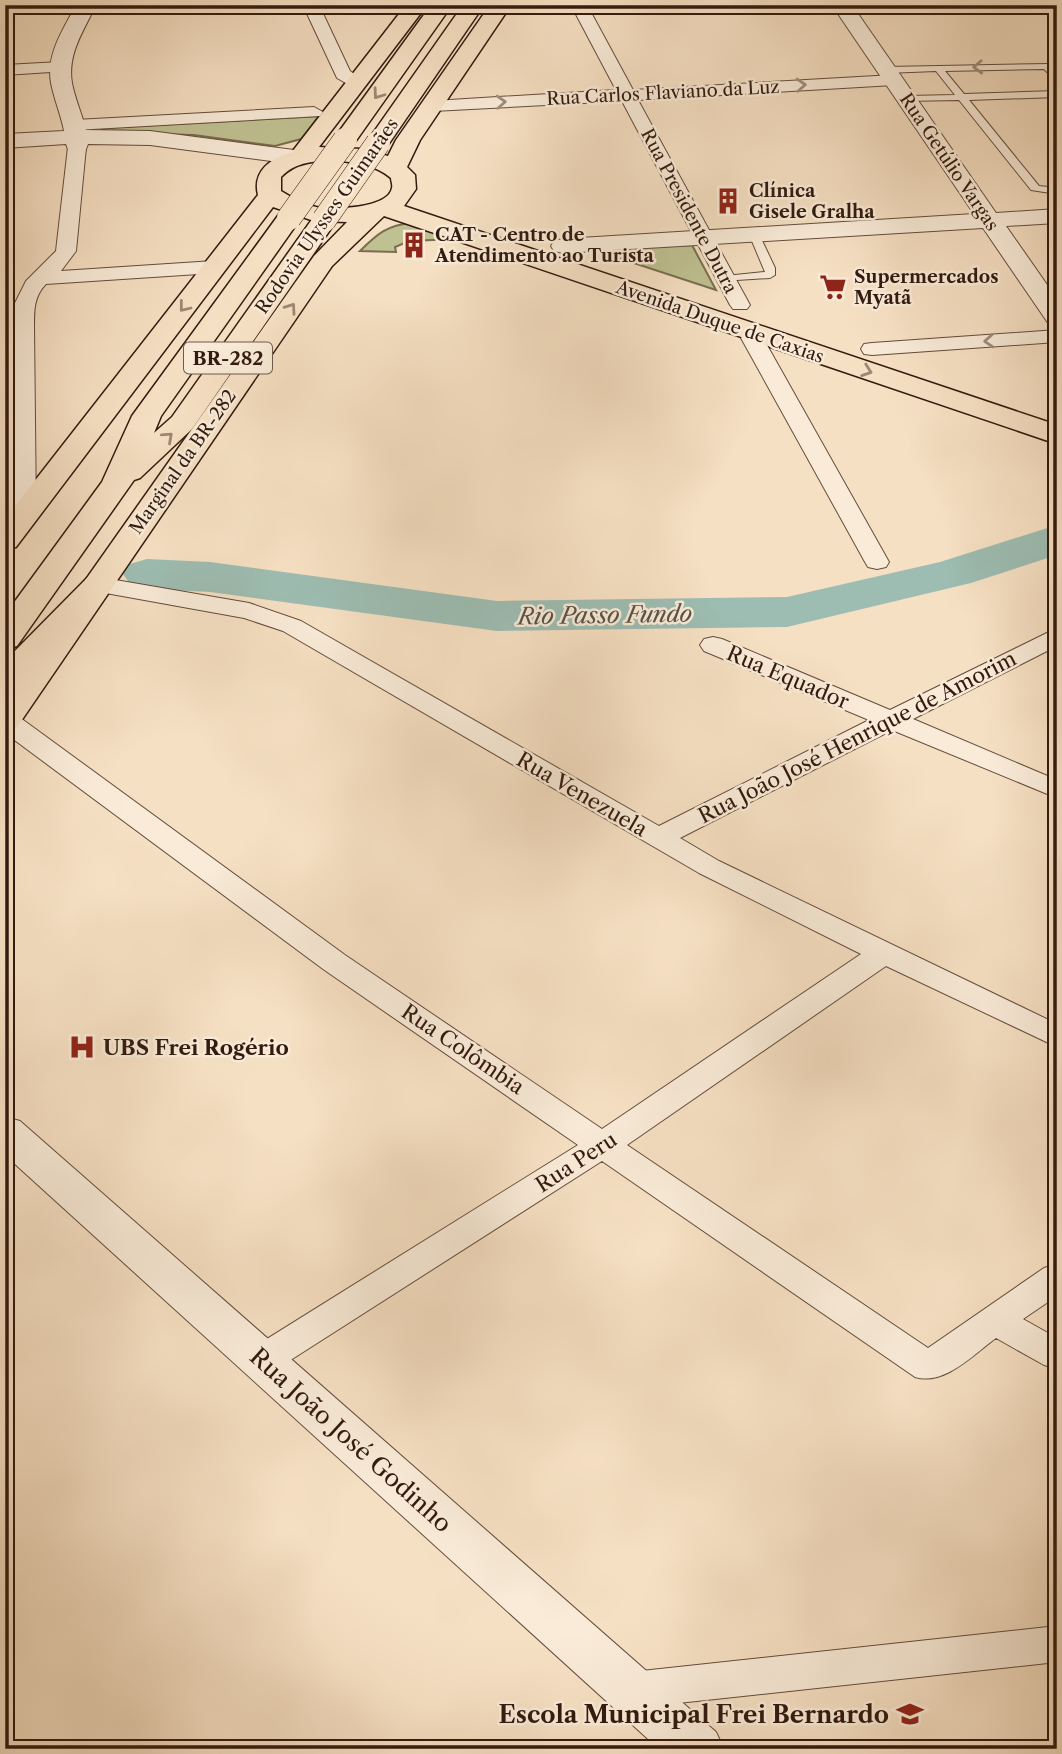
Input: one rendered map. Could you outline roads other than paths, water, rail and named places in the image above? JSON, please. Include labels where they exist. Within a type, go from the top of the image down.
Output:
[{"type":"main road","name":"Rodovia Ulysses Guimarães","points":[[117,483],[146,416],[442,5]]},
{"type":"main road","name":"Rodovia Ulysses Guimarães","points":[[5,639],[117,483],[182,424],[474,5]]},
{"type":"main road","name":"Marginal da BR-282","points":[[5,720],[323,261],[389,195],[408,140],[502,5]]},
{"type":"main road","points":[[297,156],[416,6]]},
{"type":"main road","points":[[5,540],[214,267],[284,161],[297,156],[348,154],[377,160],[389,195],[348,216],[316,214],[283,203],[270,184]]},
{"type":"main road","name":"Avenida Duque de Caxias","points":[[389,195],[564,246],[1057,411]]},
{"type":"main road","name":"Avenida Duque de Caxias","points":[[389,195],[754,333],[1057,435]]},
{"type":"main road","points":[[5,681],[98,585]]},
{"type":"street","points":[[24,515],[24,311],[26,296],[32,287],[62,261],[66,251],[76,136],[60,67],[65,48],[86,5]]},
{"type":"street","points":[[311,5],[343,74],[357,82]]},
{"type":"street","name":"Rua Presidente Dutra","points":[[579,5],[740,305]]},
{"type":"street","name":"Rua Getúlio Vargas","points":[[842,5],[1057,318]]},
{"type":"street","points":[[5,70],[60,67]]},
{"type":"street","name":"Rua Carlos Flaviano da Luz","points":[[433,106],[896,83]]},
{"type":"street","points":[[5,141],[314,112]]},
{"type":"street","points":[[76,136],[132,148],[201,153],[238,160],[256,165],[270,184]]},
{"type":"street","points":[[5,151],[76,136],[184,141],[297,156]]},
{"type":"street","points":[[564,246],[1057,216]]},
{"type":"street","points":[[44,278],[214,267]]},
{"type":"street","points":[[754,333],[752,338],[877,562]]},
{"type":"street","points":[[872,349],[1057,336]]},
{"type":"street","name":"Rua Venezuela","points":[[98,585],[249,611],[292,625],[657,838],[769,898],[1057,1037]]},
{"type":"street","name":"Rua João José Henrique de Amorim","points":[[657,838],[1057,636]]},
{"type":"street","name":"Rua Equador","points":[[713,645],[1057,790]]},
{"type":"street","name":"Rua Colômbia","points":[[5,720],[334,962],[928,1367],[995,1321]]},
{"type":"street","name":"Rua Peru","points":[[262,1360],[604,1144],[883,953]]},
{"type":"street","name":"Rua João José Godinho","points":[[5,1131],[697,1749]]},
{"type":"street","points":[[1057,1277],[995,1321],[1057,1355]]},
{"type":"street","points":[[632,1690],[1057,1644]]},
{"type":"lane","points":[[377,5],[416,6]]},
{"type":"lane","points":[[896,83],[939,68],[1046,66],[1057,79]]},
{"type":"lane","points":[[939,68],[1035,188],[1057,191]]},
{"type":"lane","points":[[896,83],[960,97],[1057,94]]},
{"type":"lane","points":[[725,279],[770,275],[770,268],[754,234]]},
{"type":"waterway","points":[[5,8],[8,13],[5,18]]},
{"type":"waterway","name":"Rio Passo Fundo","points":[[147,574],[210,577],[497,616],[787,612],[954,573],[1057,539]]},
{"type":"place","name":"Clínica Gisele Gralha","points":[[728,201]]},
{"type":"place","name":"CAT - Centro de Atendimento ao Turista","points":[[414,245]]},
{"type":"place","name":"Supermercados Myatã","points":[[833,287]]},
{"type":"place","name":"UBS Frei Rogério","points":[[82,1047]]},
{"type":"place","name":"Escola Municipal Frei Bernardo","points":[[910,1714]]}]
